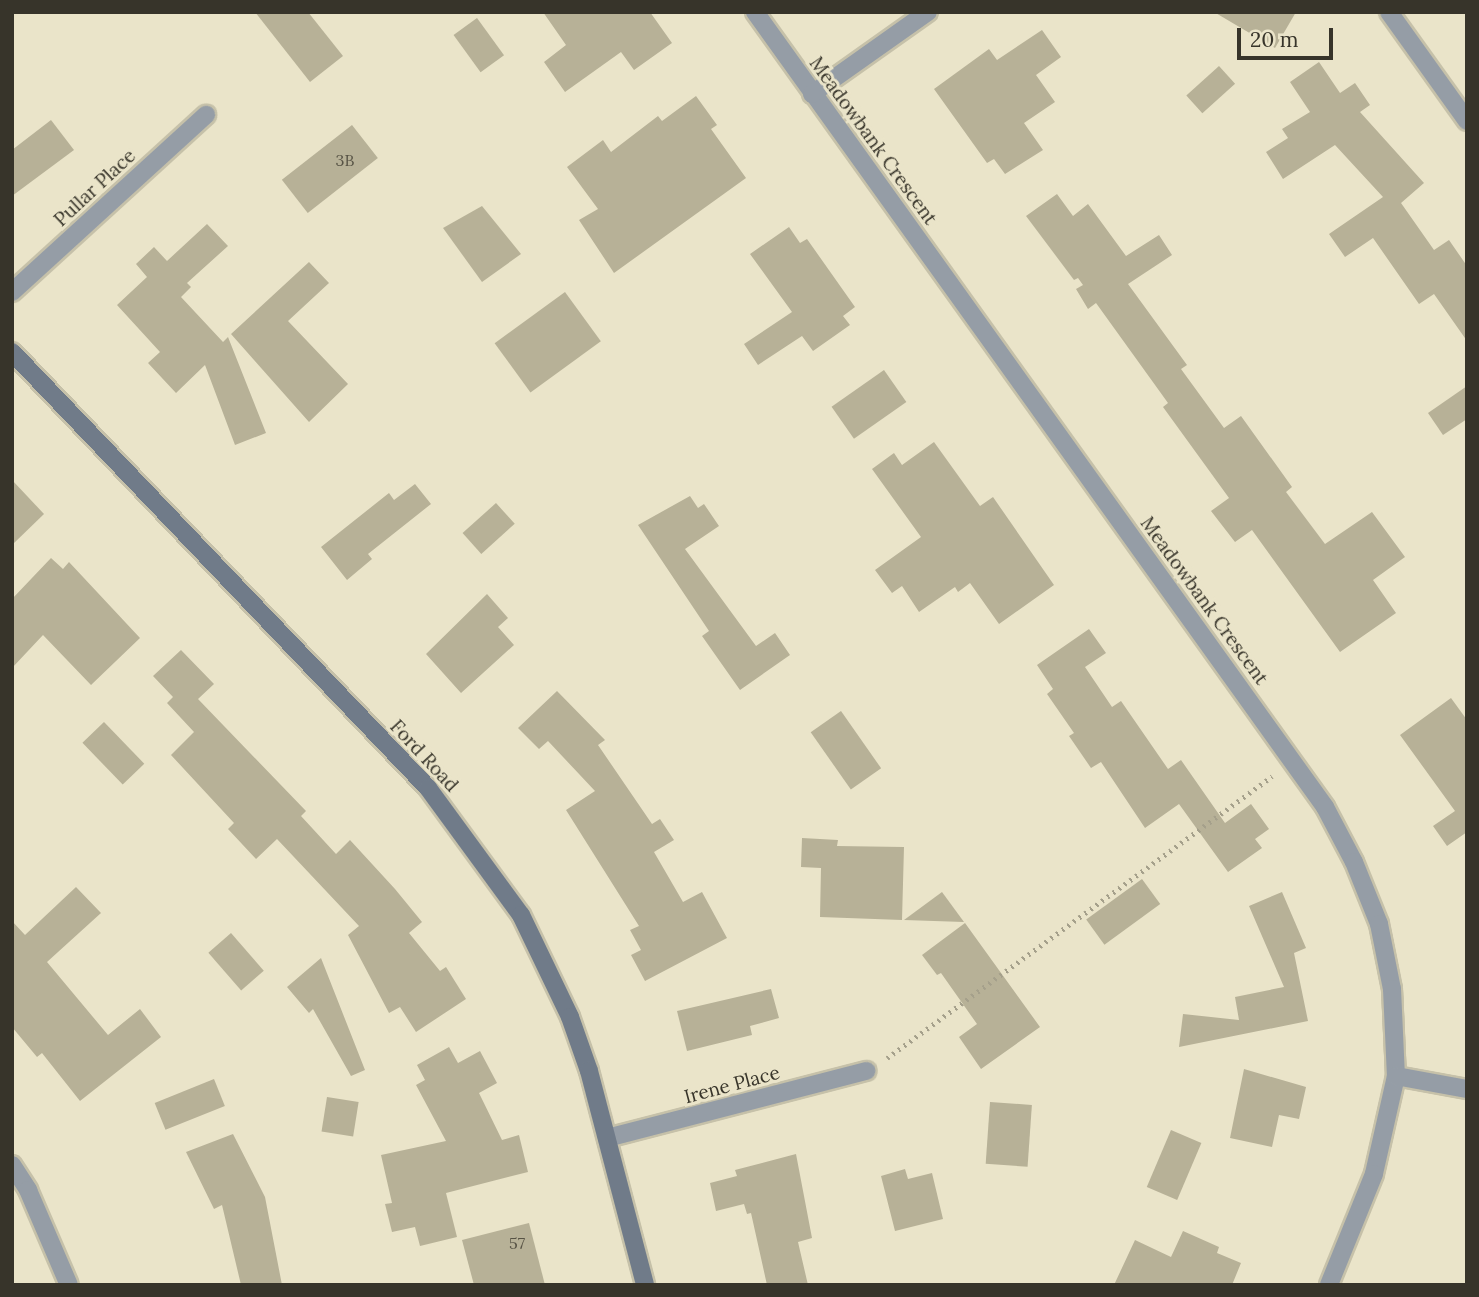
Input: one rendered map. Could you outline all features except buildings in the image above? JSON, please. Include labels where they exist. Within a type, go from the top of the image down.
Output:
[{"type":"street","name":"Meadowbank Crescent","points":[[755,12],[1293,761],[1349,851],[1379,924],[1393,1002],[1396,1076],[1374,1174],[1328,1285]]},
{"type":"street","points":[[812,94],[928,12]]},
{"type":"street","points":[[1389,12],[1467,121]]},
{"type":"street","name":"Pullar Place","points":[[12,292],[206,115]]},
{"type":"street","name":"Ford Road","points":[[12,352],[428,788],[464,833],[521,915],[570,1017],[607,1138],[645,1285]]},
{"type":"street","name":"Irene Place","points":[[607,1138],[866,1071]]},
{"type":"street","points":[[1396,1076],[1467,1088]]},
{"type":"street","points":[[12,1165],[28,1190],[69,1285]]},
{"type":"path","points":[[866,1071],[1293,761]]}]
